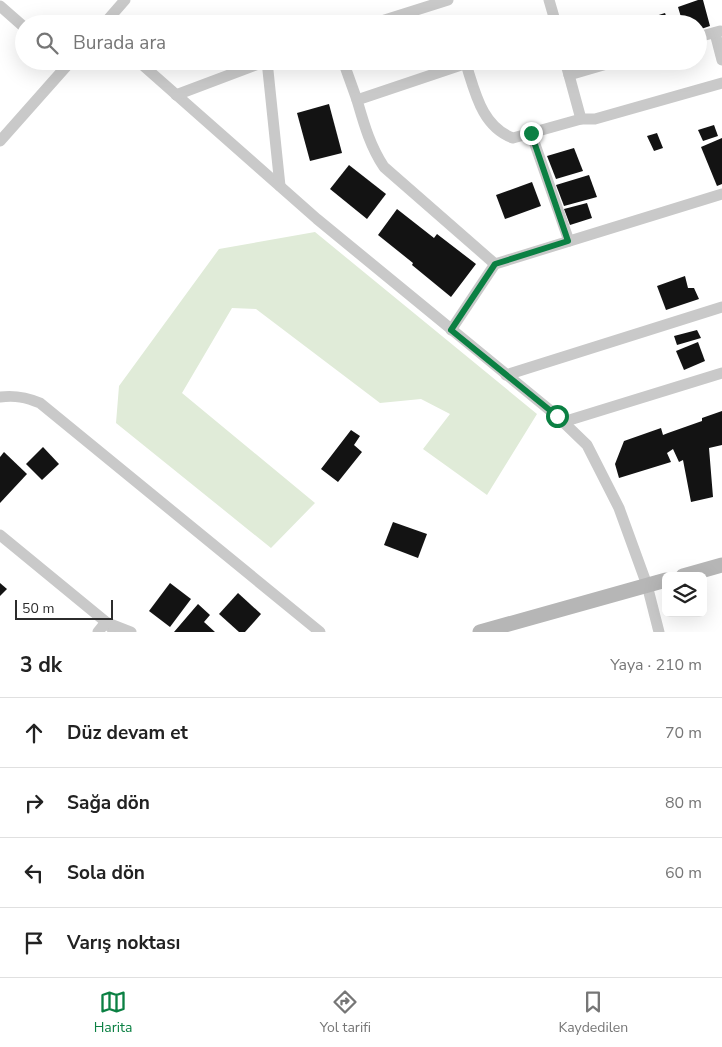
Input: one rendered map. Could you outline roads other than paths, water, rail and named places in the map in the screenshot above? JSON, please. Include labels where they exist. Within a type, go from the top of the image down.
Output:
[{"type":"street","points":[[112,15],[125,0]]},
{"type":"street","points":[[400,15],[448,0]]},
{"type":"street","points":[[549,0],[553,15]]},
{"type":"street","points":[[0,6],[15,19]]},
{"type":"street","points":[[718,31],[722,60]]},
{"type":"street","points":[[1,137],[60,70]]},
{"type":"street","points":[[148,70],[316,219],[506,375],[587,445],[619,508],[647,585],[659,632]]},
{"type":"street","points":[[176,95],[242,70]]},
{"type":"street","points":[[267,70],[280,186]]},
{"type":"street","points":[[346,70],[374,152],[384,167],[495,264]]},
{"type":"street","points":[[357,100],[445,70]]},
{"type":"street","points":[[471,70],[481,108],[489,120],[504,134],[513,138],[581,119],[595,118],[722,83]]},
{"type":"street","points":[[568,70],[581,119]]},
{"type":"street","points":[[569,75],[586,70]]},
{"type":"street","points":[[531,133],[568,241]]},
{"type":"street","points":[[451,330],[495,264],[722,194]]},
{"type":"street","points":[[506,375],[722,307]]},
{"type":"street","points":[[562,422],[722,373]]},
{"type":"street","points":[[0,397],[12,395],[28,398],[40,403],[320,632]]},
{"type":"street","points":[[0,535],[106,622],[115,632]]},
{"type":"street","points":[[699,572],[722,566]]},
{"type":"street","points":[[480,632],[662,581]]},
{"type":"street","points":[[98,632],[106,622]]},
{"type":"street","points":[[106,622],[131,632]]}]
